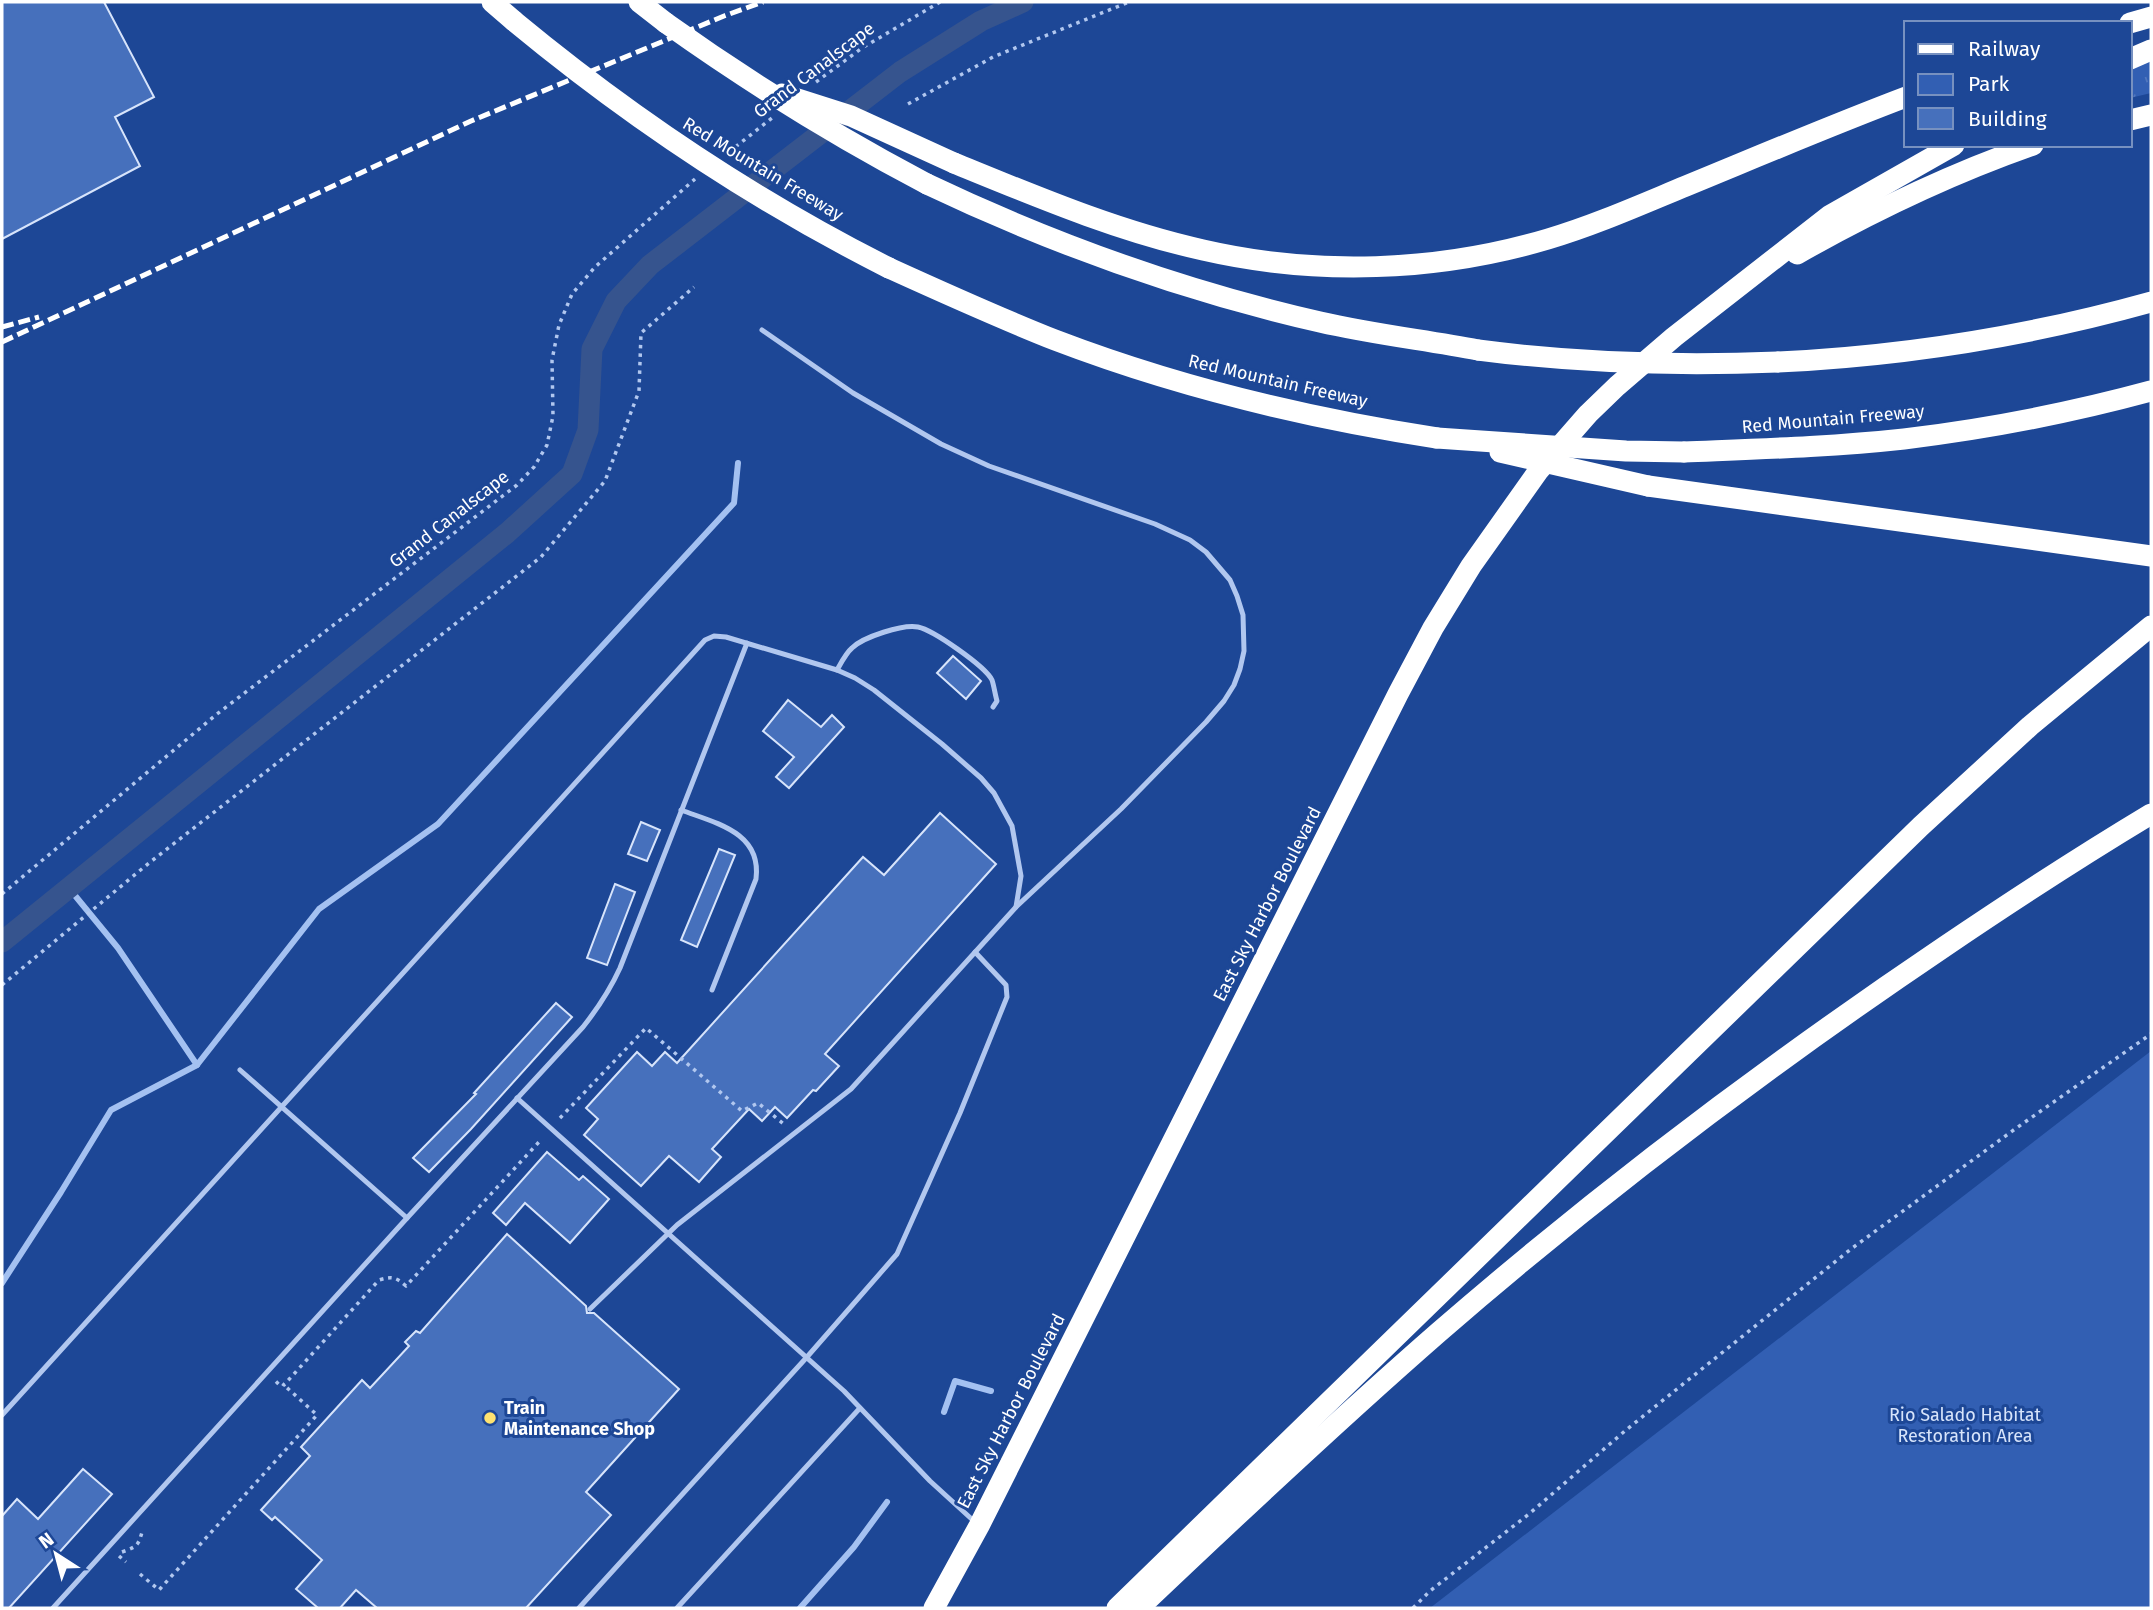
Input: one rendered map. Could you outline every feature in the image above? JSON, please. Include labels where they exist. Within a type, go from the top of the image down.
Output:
[{"type":"highway","name":"Red Mountain Freeway","points":[[492,2],[603,92],[694,156],[788,214],[889,268],[1046,337],[1164,377],[1275,407],[1437,438],[1684,452],[1830,445],[1916,437],[2051,415],[2151,391]]},
{"type":"highway","points":[[639,2],[754,84],[814,122],[976,207],[1056,241],[1147,274],[1216,296],[1345,327],[1537,357],[1683,364],[1778,362],[1828,360],[1939,347],[2082,320],[2151,302]]},
{"type":"highway","points":[[2132,22],[2151,17]]},
{"type":"highway","points":[[2132,58],[2151,50]]},
{"type":"highway","points":[[754,84],[851,116],[1046,201],[1134,231],[1241,258],[1312,266],[1379,267],[1478,256],[1580,228],[1904,98]]},
{"type":"highway","points":[[2132,120],[2151,116]]},
{"type":"highway","points":[[1734,290],[1829,216],[1950,147]]},
{"type":"highway","points":[[1734,290],[1828,236],[1908,195],[2028,147]]},
{"type":"highway","name":"East Sky Harbor Boulevard","points":[[934,1608],[974,1535],[1404,683],[1452,595],[1539,470],[1588,414],[1674,337],[1734,290]]},
{"type":"highway","points":[[1437,438],[1648,486],[2151,556]]},
{"type":"highway","points":[[1117,1608],[1921,826],[2030,726],[2151,626]]},
{"type":"highway","points":[[1139,1608],[1375,1388],[1601,1198],[1738,1092],[1840,1018],[2008,904],[2151,814]]},
{"type":"highway","points":[[923,1608],[974,1535]]},
{"type":"lane","points":[[590,1309],[669,1233],[851,1089],[1016,906],[1121,810],[1224,701],[1240,669],[1244,651],[1242,615],[1230,580],[1206,552],[1190,541],[1155,524],[989,466],[941,444],[853,393],[762,330]]},
{"type":"lane","points":[[837,670],[850,649],[864,639],[899,628],[918,626],[961,651],[991,678],[997,701],[993,706]]},
{"type":"lane","points":[[2,1415],[700,645],[710,638],[720,636],[747,642],[837,670],[874,690],[966,765],[994,793],[1012,826],[1021,876],[1016,906]]},
{"type":"lane","points":[[53,1608],[583,1027],[611,988],[747,642]]},
{"type":"lane","points":[[681,810],[734,832],[744,839],[751,849],[757,867],[756,878],[712,990]]},
{"type":"lane","points":[[579,1608],[897,1254],[960,1113],[1008,993],[1004,983],[975,952]]},
{"type":"lane","points":[[240,1070],[407,1218]]},
{"type":"lane","points":[[517,1098],[807,1357],[930,1481],[961,1508],[974,1535]]},
{"type":"lane","points":[[677,1608],[860,1408]]},
{"type":"path","name":"Grand Canalscape","points":[[816,82],[862,48],[940,2]]},
{"type":"path","points":[[908,104],[993,57],[1129,2]]},
{"type":"path","name":"Grand Canalscape","points":[[723,157],[775,116]]},
{"type":"path","name":"Grand Canalscape","points":[[2,894],[217,714],[517,485],[534,467],[547,445],[553,416],[552,360],[559,325],[572,294],[595,267],[702,173]]},
{"type":"path","points":[[2,985],[149,863],[541,557],[605,481],[639,391],[641,333],[694,287]]},
{"type":"path","points":[[560,1118],[646,1028],[742,1111],[758,1103],[785,1125]]},
{"type":"path","points":[[1413,1608],[1430,1591],[1528,1514],[1626,1430],[1851,1249],[2151,1034]]},
{"type":"path","points":[[284,1385],[379,1280],[397,1278],[406,1286],[539,1142]]},
{"type":"path","points":[[140,1574],[159,1590],[317,1415],[279,1381],[273,1386]]},
{"type":"path","points":[[119,1556],[126,1562]]},
{"type":"green space","points":[[2151,59],[2151,93],[2132,98],[2132,68]]},
{"type":"green space","name":"Rio Salado Habitat Restoration Area","points":[[2151,1051],[2151,1608],[1430,1608]]},
{"type":"building","points":[[2,2],[104,2],[154,97],[115,117],[140,166],[2,239]]},
{"type":"building","points":[[953,656],[981,681],[966,699],[937,673]]},
{"type":"building","points":[[788,700],[821,727],[832,715],[844,727],[789,788],[776,777],[794,757],[763,731]]},
{"type":"building","points":[[940,813],[996,864],[825,1054],[839,1066],[787,1118],[775,1107],[762,1121],[749,1109],[712,1149],[721,1157],[699,1182],[669,1156],[641,1186],[584,1135],[598,1119],[586,1108],[637,1052],[652,1066],[665,1052],[677,1063],[863,857],[884,875]]},
{"type":"building","points":[[641,822],[660,830],[647,861],[628,854]]},
{"type":"building","points":[[719,849],[735,855],[697,947],[681,940]]},
{"type":"building","points":[[615,884],[635,892],[607,965],[587,958]]},
{"type":"building","points":[[556,1003],[572,1017],[429,1172],[413,1158],[476,1094],[474,1093]]},
{"type":"building","points":[[547,1152],[579,1180],[583,1176],[609,1199],[570,1243],[525,1203],[506,1225],[493,1213]]},
{"type":"building","name":"Train Maintenance Shop","points":[[507,1234],[586,1306],[587,1313],[594,1313],[679,1389],[586,1492],[611,1515],[526,1608],[377,1608],[356,1590],[340,1608],[318,1608],[296,1589],[322,1560],[275,1517],[272,1520],[261,1510],[310,1456],[301,1447],[362,1380],[370,1388],[409,1346],[405,1342],[416,1331],[420,1333]]},
{"type":"building","points":[[83,1469],[112,1494],[9,1608],[2,1608],[2,1516],[17,1499],[38,1519]]},
{"type":"waterway","points":[[2,942],[507,533],[572,474],[588,430],[592,349],[616,301],[650,265],[900,72],[981,21],[1023,2]]},
{"type":"waterway","points":[[2,1283],[111,1110],[197,1065],[319,909],[438,824],[734,503],[738,463]]},
{"type":"waterway","points":[[68,887],[118,948],[197,1065]]},
{"type":"waterway","points":[[944,1412],[955,1381],[991,1391]]},
{"type":"waterway","points":[[800,1608],[854,1547],[887,1502]]},
{"type":"railway","points":[[2,342],[471,121],[763,2]]},
{"type":"railway","points":[[2,327],[39,317]]},
{"type":"place","name":"Train Maintenance Shop","points":[[490,1418]]}]
